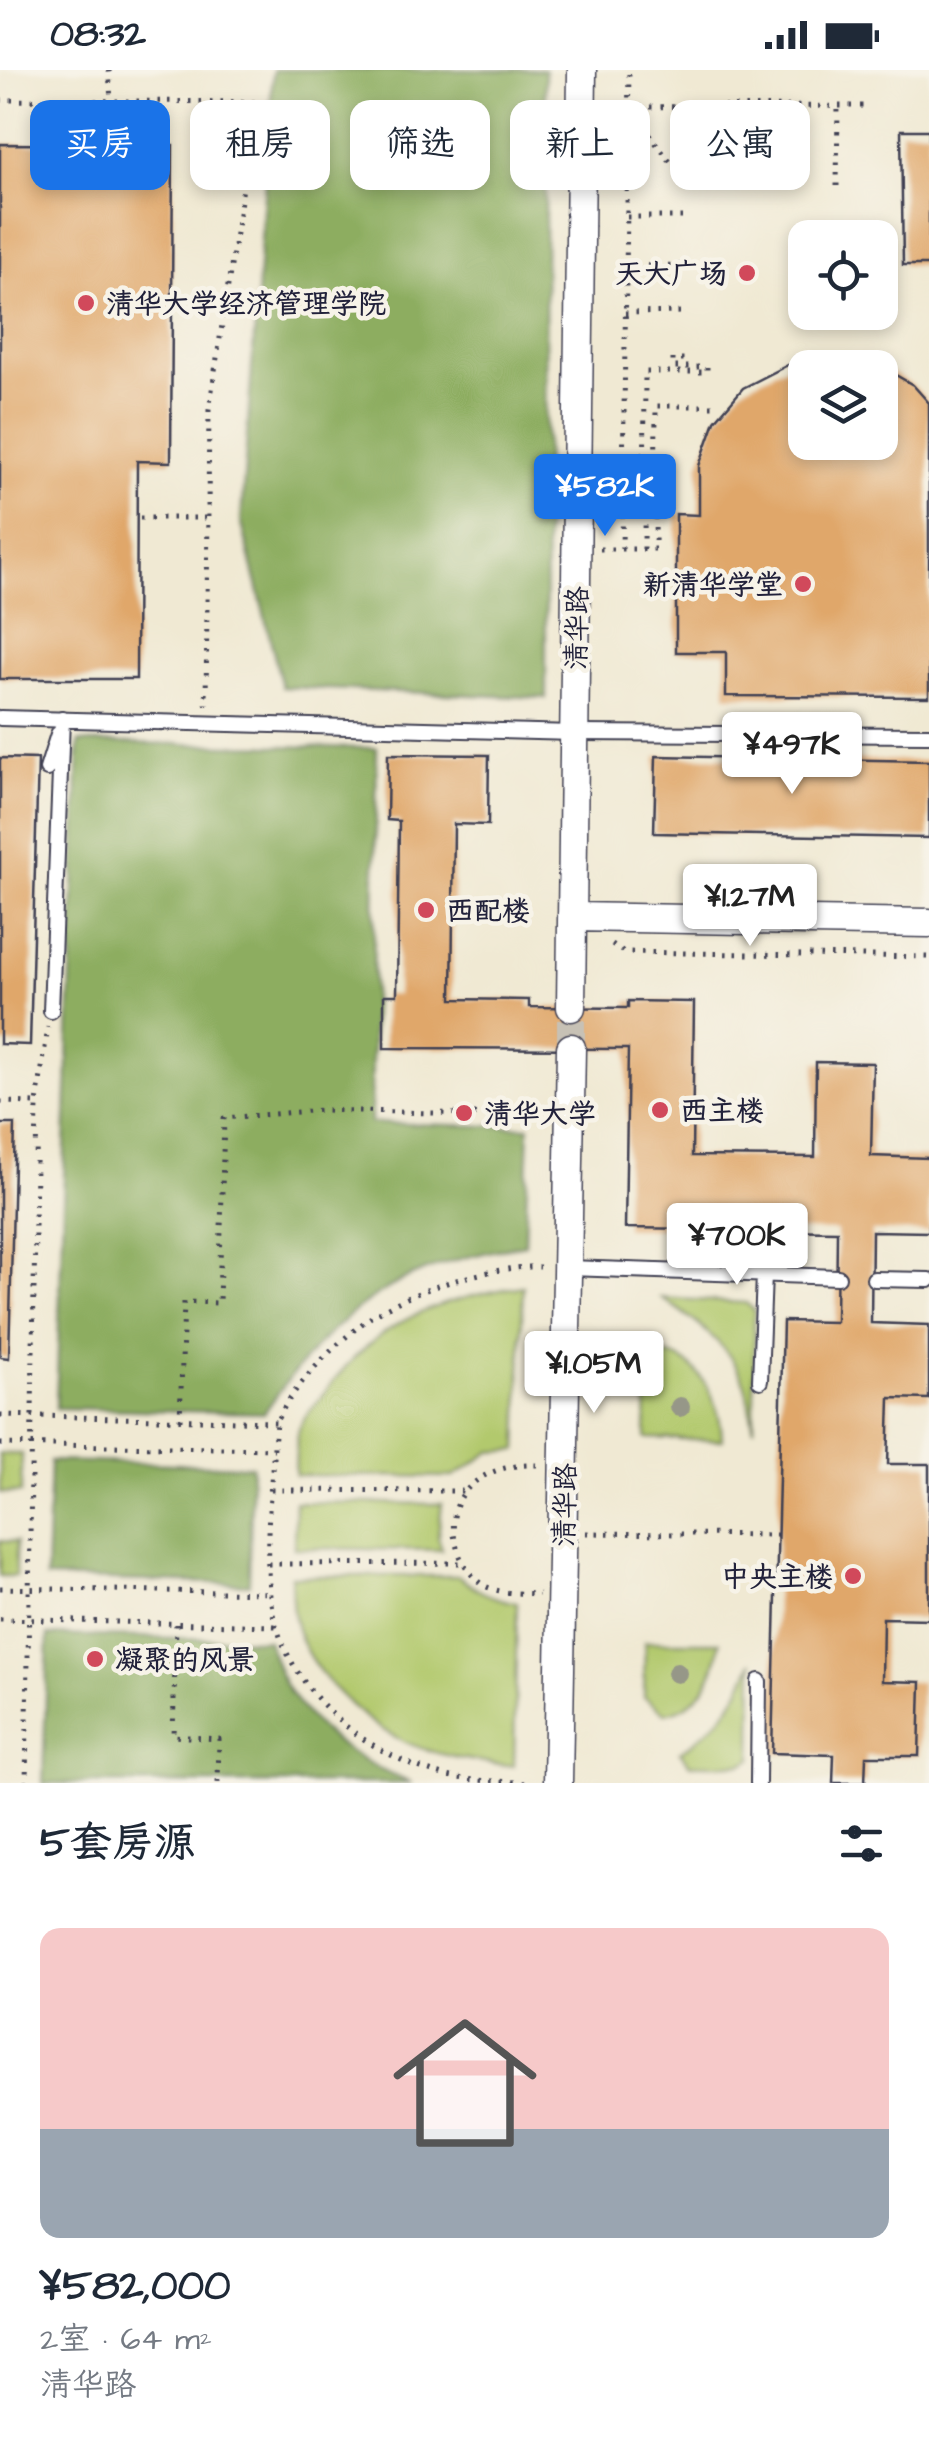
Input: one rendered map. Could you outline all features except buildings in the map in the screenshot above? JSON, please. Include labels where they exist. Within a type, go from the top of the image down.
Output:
[{"type":"street","name":"清华路","points":[[571,1007],[582,70]]},
{"type":"street","points":[[572,917],[929,924]]},
{"type":"street","name":"清华路","points":[[558,1783],[571,1048]]},
{"type":"lane","points":[[0,718],[575,733],[929,735]]},
{"type":"lane","points":[[46,769],[62,719]]},
{"type":"lane","points":[[51,1010],[62,719]]},
{"type":"lane","points":[[568,1268],[838,1277]]},
{"type":"lane","points":[[760,1381],[764,1274]]},
{"type":"lane","points":[[874,1279],[929,1280]]},
{"type":"lane","points":[[758,1783],[759,1680]]},
{"type":"path","points":[[109,70],[111,100]]},
{"type":"path","points":[[629,70],[629,100]]},
{"type":"path","points":[[0,100],[30,100]]},
{"type":"path","points":[[170,101],[256,102],[209,410],[206,722]]},
{"type":"path","points":[[810,106],[863,106]]},
{"type":"path","points":[[837,186],[838,106]]},
{"type":"path","points":[[650,135],[670,161]]},
{"type":"path","points":[[622,549],[627,190]]},
{"type":"path","points":[[627,217],[690,217]]},
{"type":"path","points":[[626,266],[688,265]]},
{"type":"path","points":[[626,312],[687,312]]},
{"type":"path","points":[[644,549],[645,372],[707,372],[707,367],[672,367],[673,359],[686,359]]},
{"type":"path","points":[[597,549],[654,549],[656,406],[714,406]]},
{"type":"path","points":[[140,518],[208,518]]},
{"type":"path","points":[[608,942],[624,952],[929,957]]},
{"type":"path","points":[[26,1783],[37,1103],[51,1010]]},
{"type":"path","points":[[0,1102],[37,1103]]},
{"type":"path","points":[[180,1420],[184,1302],[219,1302],[224,1118],[322,1110],[554,1116]]},
{"type":"path","points":[[524,1783],[450,1777],[392,1758],[361,1739],[329,1711],[299,1674],[276,1626],[268,1564],[276,1422],[286,1402],[318,1365],[366,1320],[414,1296],[463,1279],[523,1266],[568,1268]]},
{"type":"path","points":[[0,1415],[276,1422]]},
{"type":"path","points":[[0,1444],[274,1450]]},
{"type":"path","points":[[562,1594],[497,1591],[480,1584],[463,1563],[452,1537],[452,1517],[464,1491],[487,1472],[518,1464],[564,1466]]},
{"type":"path","points":[[272,1490],[464,1491]]},
{"type":"path","points":[[563,1533],[778,1534]]},
{"type":"path","points":[[268,1564],[463,1563]]},
{"type":"path","points":[[0,1588],[272,1593]]},
{"type":"path","points":[[0,1619],[276,1626]]},
{"type":"path","points":[[176,1624],[173,1736],[220,1739],[218,1783]]},
{"type":"green space","points":[[273,70],[545,70],[545,100],[510,100],[510,190],[545,190],[546,698],[282,687],[241,520],[264,190],[330,190],[330,100],[271,100]]},
{"type":"green space","points":[[79,742],[377,748],[371,1123],[529,1127],[525,1244],[426,1270],[368,1301],[311,1353],[264,1413],[56,1408]]},
{"type":"green space","points":[[523,1286],[518,1450],[491,1452],[453,1477],[295,1475],[301,1424],[346,1366],[367,1346],[412,1316],[437,1306]]},
{"type":"green space","points":[[662,1298],[746,1303],[754,1310],[754,1429],[746,1388],[726,1351]]},
{"type":"green space","points":[[667,1355],[690,1366],[708,1388],[722,1440],[646,1438],[647,1369]]},
{"type":"green space","points":[[0,1454],[22,1454],[21,1493],[0,1493]]},
{"type":"green space","points":[[50,1461],[252,1466],[249,1584],[46,1578]]},
{"type":"green space","points":[[295,1502],[442,1504],[438,1536],[442,1550],[294,1548]]},
{"type":"green space","points":[[0,1541],[16,1542],[16,1576],[0,1576]]},
{"type":"green space","points":[[291,1576],[459,1576],[486,1594],[517,1603],[514,1766],[456,1758],[414,1746],[385,1731],[352,1706],[322,1674],[301,1639],[293,1611]]},
{"type":"green space","points":[[48,1635],[267,1640],[285,1684],[324,1732],[374,1766],[412,1783],[43,1783]]},
{"type":"green space","points":[[645,1642],[720,1642],[715,1666],[697,1697],[665,1713],[644,1697]]},
{"type":"green space","points":[[753,1661],[752,1759],[742,1764],[690,1764],[680,1752],[725,1712]]},
{"type":"tunnel","points":[[571,1007],[571,1048]]},
{"type":"place","name":"天大广场","points":[[747,273]]},
{"type":"place","name":"清华大学经济管理学院","points":[[86,303]]},
{"type":"place","name":"新清华学堂","points":[[803,584]]},
{"type":"place","name":"西配楼","points":[[426,910]]},
{"type":"place","name":"西主楼","points":[[660,1110]]},
{"type":"place","name":"清华大学","points":[[464,1113]]},
{"type":"place","name":"中央主楼","points":[[853,1576]]},
{"type":"place","name":"凝聚的风景","points":[[95,1659]]}]
